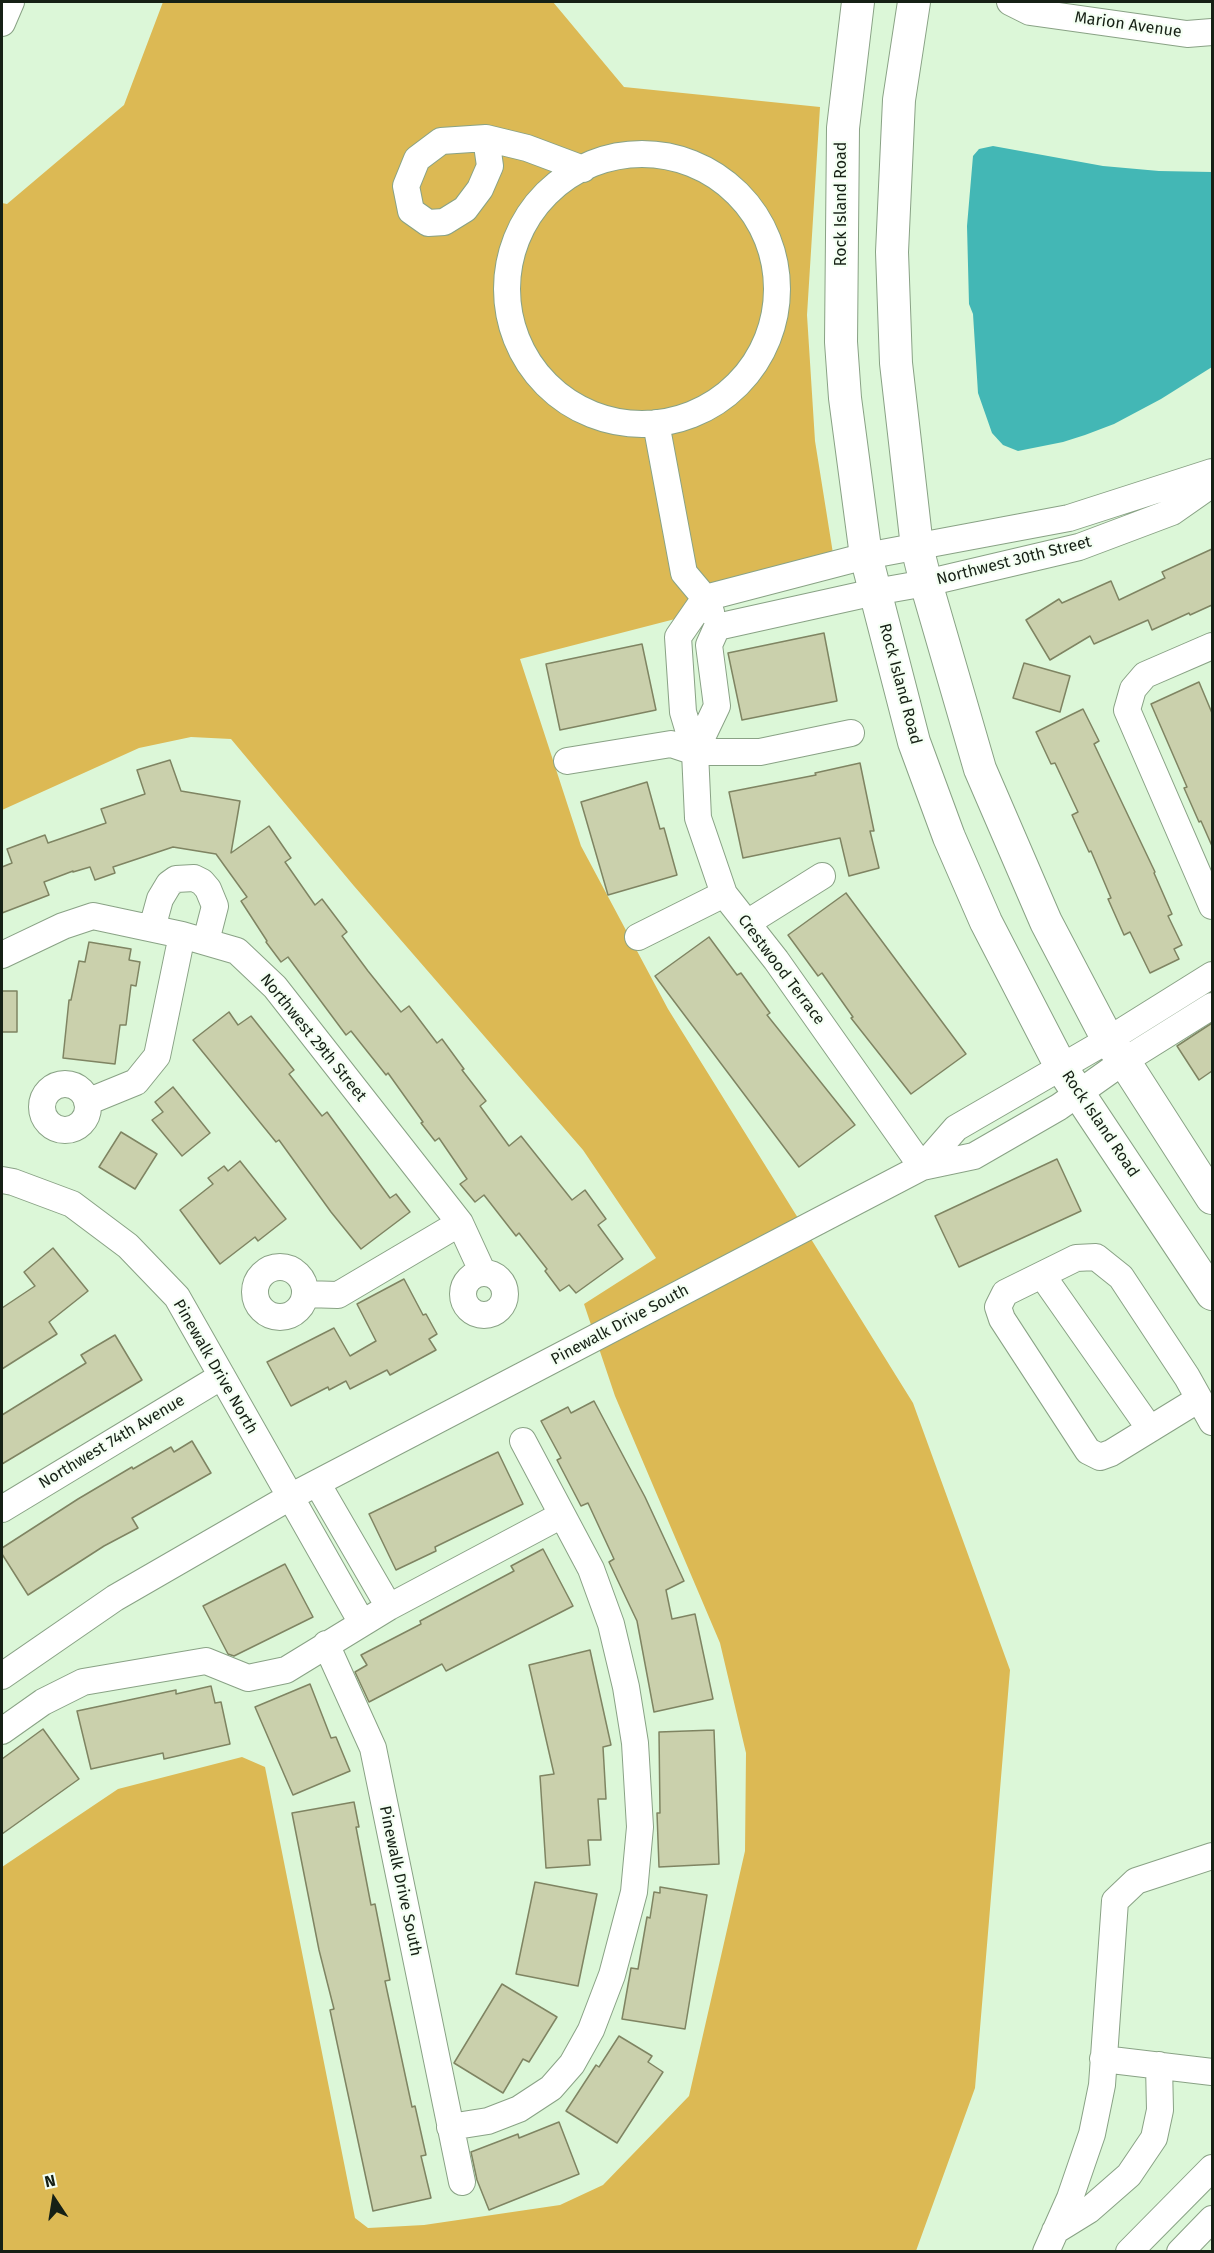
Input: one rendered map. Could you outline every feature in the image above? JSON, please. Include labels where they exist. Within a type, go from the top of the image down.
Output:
[{"type":"main road","name":"Rock Island Road","points":[[858,2],[843,128],[841,342],[849,433],[866,556],[914,742],[949,837],[986,921],[1061,1067],[1212,1294]]},
{"type":"main road","points":[[909,2],[899,100],[892,252],[896,363],[917,547],[926,583],[981,769],[1046,922],[1116,1051],[1212,1198]]},
{"type":"street","points":[[2,23],[11,2]]},
{"type":"street","name":"Marion Avenue","points":[[1010,2],[1030,12],[1187,34],[1212,32]]},
{"type":"street","points":[[486,138],[527,148],[583,169]]},
{"type":"street","points":[[644,154],[687,161],[725,182],[755,213],[773,253],[778,296],[769,338],[747,375],[715,404],[671,422],[656,423],[625,424],[580,411],[543,384],[514,339],[505,300],[510,254],[530,212],[562,179],[583,169],[602,160],[644,154]]},
{"type":"street","points":[[656,423],[684,573],[705,598],[717,627],[875,592]]},
{"type":"street","name":"Northwest 30th Street","points":[[866,556],[1069,518],[1212,472]]},
{"type":"street","name":"Northwest 30th Street","points":[[875,592],[926,583],[1079,547],[1172,512],[1212,484]]},
{"type":"street","points":[[705,598],[866,556]]},
{"type":"street","name":"Crestwood Terrace","points":[[705,598],[678,637],[683,712],[695,752],[698,818],[724,894],[776,960],[922,1167]]},
{"type":"street","name":"Crestwood Terrace","points":[[695,752],[717,706],[709,645],[717,627]]},
{"type":"street","points":[[1212,646],[1144,675],[1133,689],[1127,710],[1212,906]]},
{"type":"street","points":[[567,761],[671,744],[695,752],[760,752],[851,733]]},
{"type":"street","points":[[747,923],[822,876]]},
{"type":"street","points":[[87,1102],[136,1082],[157,1056],[194,938],[215,906],[208,889],[194,878],[176,879],[169,884],[160,899],[152,927]]},
{"type":"street","points":[[638,937],[724,894]]},
{"type":"street","name":"Northwest 29th Street","points":[[2,955],[63,926],[93,916],[152,927],[237,951],[275,987],[460,1223],[483,1273]]},
{"type":"street","points":[[1116,1051],[1212,975]]},
{"type":"street","points":[[1116,1051],[1212,1006]]},
{"type":"street","name":"Pinewalk Drive South","points":[[922,1167],[956,1128],[1061,1067],[1116,1051]]},
{"type":"street","name":"Pinewalk Drive South","points":[[2,1676],[115,1598],[290,1497],[922,1167],[974,1156],[1080,1093],[1116,1051]]},
{"type":"street","name":"Pinewalk Drive North","points":[[2,1180],[72,1204],[128,1246],[177,1297],[290,1497]]},
{"type":"street","points":[[305,1294],[338,1295],[460,1223]]},
{"type":"street","points":[[1199,1399],[1111,1453],[1100,1457],[1089,1451],[1002,1319],[998,1307],[1005,1293],[1076,1258],[1096,1257],[1121,1277],[1199,1399],[1212,1422]]},
{"type":"street","points":[[1042,1275],[1150,1429]]},
{"type":"street","name":"Northwest 74th Avenue","points":[[2,1509],[222,1376]]},
{"type":"street","points":[[450,2127],[488,2121],[519,2109],[551,2088],[572,2064],[591,2030],[612,1975],[634,1892],[640,1827],[635,1743],[626,1688],[611,1624],[591,1569],[523,1441]]},
{"type":"street","points":[[317,1483],[389,1607]]},
{"type":"street","points":[[290,1497],[362,1623]]},
{"type":"street","points":[[2,1731],[43,1702],[83,1682],[206,1661],[248,1678],[286,1670],[389,1607],[562,1515]]},
{"type":"street","name":"Pinewalk Drive South","points":[[326,1644],[373,1748],[462,2182]]},
{"type":"street","points":[[1050,2241],[1070,2198],[1092,2134],[1102,2085],[1115,1901],[1136,1881],[1212,1856]]},
{"type":"street","points":[[1103,2059],[1212,2072]]},
{"type":"street","points":[[1050,2241],[1129,2175],[1154,2138],[1160,2110],[1160,2065]]},
{"type":"street","points":[[1129,2252],[1212,2168]]},
{"type":"street","points":[[1180,2252],[1212,2219]]},
{"type":"shaded area","points":[[163,2],[553,2],[624,87],[820,107],[807,315],[815,441],[835,566],[834,578],[520,659],[581,846],[668,1009],[913,1403],[1010,1670],[975,2088],[916,2251],[2,2251],[2,1867],[118,1789],[242,1757],[265,1767],[355,2218],[368,2228],[424,2225],[560,2205],[603,2185],[689,2096],[745,1851],[746,1753],[720,1643],[615,1396],[584,1304],[656,1258],[583,1150],[354,886],[231,739],[191,737],[139,748],[2,810],[2,203],[7,204],[124,105]]},
{"type":"water","points":[[993,146],[1103,166],[1159,171],[1212,172],[1212,367],[1161,399],[1114,424],[1085,435],[1018,451],[1003,445],[992,433],[978,393],[973,314],[969,304],[967,226],[973,156],[979,149]]},
{"type":"building","points":[[1212,549],[1212,605],[1152,630],[1148,620],[1094,644],[1090,636],[1050,660],[1026,620],[1059,599],[1062,603],[1111,581],[1119,600],[1165,578],[1162,572]]},
{"type":"building","points":[[824,633],[837,701],[742,720],[728,653]]},
{"type":"building","points":[[642,644],[656,710],[560,730],[546,664]]},
{"type":"building","points":[[1024,663],[1070,676],[1060,712],[1013,698]]},
{"type":"building","points":[[1199,682],[1212,713],[1212,846],[1184,788],[1187,787],[1151,704]]},
{"type":"building","points":[[1083,709],[1099,741],[1094,744],[1155,872],[1172,914],[1168,916],[1182,945],[1174,949],[1179,959],[1150,973],[1130,932],[1124,935],[1091,851],[1089,852],[1072,815],[1078,812],[1055,763],[1051,764],[1036,732]]},
{"type":"building","points":[[170,760],[181,791],[240,801],[231,853],[269,826],[291,858],[285,862],[315,905],[322,899],[347,932],[342,936],[401,1012],[409,1006],[437,1043],[442,1039],[486,1101],[480,1106],[509,1146],[521,1136],[572,1200],[585,1190],[606,1219],[598,1225],[623,1259],[576,1293],[569,1285],[560,1291],[545,1271],[547,1269],[519,1233],[516,1236],[484,1195],[475,1202],[460,1184],[467,1179],[439,1138],[435,1141],[421,1123],[423,1122],[388,1073],[386,1075],[351,1031],[346,1035],[288,957],[281,962],[241,901],[247,897],[216,854],[173,847],[113,867],[115,873],[95,880],[90,867],[73,871],[44,882],[49,895],[2,913],[2,867],[12,863],[7,849],[45,835],[48,843],[106,823],[101,809],[145,794],[137,770]]},
{"type":"building","points":[[860,763],[874,831],[870,831],[879,868],[849,876],[840,838],[743,858],[729,792],[816,775],[815,773]]},
{"type":"building","points":[[647,782],[660,829],[664,828],[677,875],[608,895],[581,802]]},
{"type":"building","points":[[846,893],[966,1054],[911,1094],[851,1018],[853,1017],[822,973],[818,976],[788,935]]},
{"type":"building","points":[[709,937],[737,975],[741,973],[770,1013],[767,1015],[855,1125],[799,1167],[655,976]]},
{"type":"building","points":[[89,942],[131,949],[129,960],[140,962],[136,986],[131,985],[126,1025],[120,1025],[115,1064],[63,1058],[69,1000],[71,1000],[79,961],[85,962]]},
{"type":"building","points":[[2,991],[17,991],[17,1032],[2,1032]]},
{"type":"building","points":[[229,1012],[238,1025],[251,1016],[294,1070],[289,1074],[322,1116],[327,1112],[390,1198],[396,1194],[410,1212],[361,1249],[279,1140],[276,1142],[193,1040]]},
{"type":"building","points":[[1212,1023],[1212,1071],[1199,1080],[1177,1046]]},
{"type":"building","points":[[173,1087],[210,1133],[182,1156],[152,1120],[163,1112],[155,1102]]},
{"type":"building","points":[[121,1132],[157,1154],[135,1189],[99,1167]]},
{"type":"building","points":[[1057,1159],[1081,1211],[959,1267],[935,1216]]},
{"type":"building","points":[[240,1161],[286,1219],[258,1241],[255,1237],[220,1264],[180,1210],[213,1184],[208,1178],[224,1166],[228,1171]]},
{"type":"building","points":[[53,1248],[88,1291],[49,1322],[57,1334],[2,1369],[2,1308],[35,1286],[24,1272]]},
{"type":"building","points":[[404,1279],[423,1315],[426,1314],[437,1334],[429,1339],[436,1350],[390,1375],[387,1370],[350,1389],[346,1381],[329,1390],[328,1387],[291,1406],[267,1362],[334,1328],[350,1356],[376,1341],[357,1304]]},
{"type":"building","points":[[115,1335],[142,1380],[2,1464],[2,1415],[86,1363],[81,1355]]},
{"type":"building","points":[[594,1401],[645,1497],[684,1581],[666,1590],[672,1619],[695,1614],[713,1699],[654,1712],[637,1621],[609,1562],[614,1559],[588,1503],[581,1506],[557,1460],[561,1458],[541,1421],[568,1407],[571,1413]]},
{"type":"building","points":[[192,1441],[211,1473],[132,1518],[138,1528],[104,1546],[28,1595],[2,1554],[2,1548],[132,1467],[133,1469],[171,1447],[174,1452]]},
{"type":"building","points":[[498,1452],[523,1504],[435,1547],[436,1551],[396,1570],[369,1514]]},
{"type":"building","points":[[543,1549],[573,1606],[446,1671],[442,1664],[369,1702],[355,1672],[367,1665],[361,1655],[514,1571],[511,1566]]},
{"type":"building","points":[[285,1564],[313,1617],[234,1656],[228,1654],[203,1606]]},
{"type":"building","points":[[590,1650],[611,1745],[603,1747],[606,1799],[598,1799],[601,1840],[588,1840],[590,1865],[546,1868],[540,1776],[554,1774],[529,1665]]},
{"type":"building","points":[[310,1684],[331,1738],[336,1737],[350,1771],[293,1795],[255,1707]]},
{"type":"building","points":[[211,1686],[215,1703],[221,1702],[230,1744],[164,1759],[163,1753],[91,1769],[77,1711],[176,1690],[176,1694]]},
{"type":"building","points":[[43,1729],[79,1779],[2,1834],[2,1759]]},
{"type":"building","points":[[714,1730],[719,1864],[659,1867],[657,1813],[660,1813],[659,1732]]},
{"type":"building","points":[[354,1802],[359,1827],[356,1827],[371,1905],[375,1904],[390,1980],[385,1981],[412,2107],[415,2106],[426,2155],[421,2156],[431,2198],[373,2211],[330,2010],[334,2009],[319,1950],[292,1813]]},
{"type":"building","points":[[535,1882],[597,1894],[578,1986],[516,1974]]},
{"type":"building","points":[[660,1887],[707,1895],[685,2029],[622,2019],[631,1968],[638,1969],[647,1917],[650,1918],[654,1892],[660,1893]]},
{"type":"building","points":[[502,1984],[557,2017],[529,2062],[523,2059],[503,2093],[454,2063]]},
{"type":"building","points":[[619,2036],[652,2056],[648,2062],[663,2072],[617,2143],[566,2111],[596,2065],[599,2067]]},
{"type":"building","points":[[559,2122],[579,2174],[489,2210],[477,2180],[471,2152],[518,2134],[519,2138]]}]
